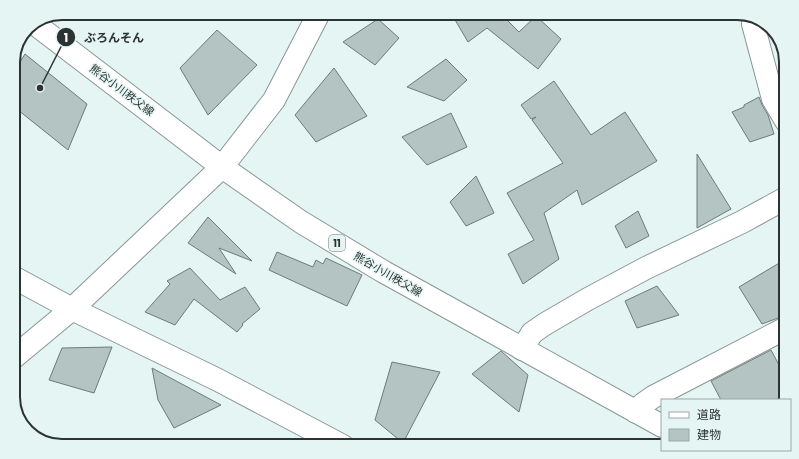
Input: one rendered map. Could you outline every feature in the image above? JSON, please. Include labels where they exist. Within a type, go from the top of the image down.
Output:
[{"type":"street","points":[[20,352],[72,309],[222,167],[274,100],[315,20]]},
{"type":"street","points":[[753,23],[773,99],[779,109]]},
{"type":"street","name":"熊谷小川秩父線","points":[[39,27],[222,167],[301,222],[384,272],[661,425]]},
{"type":"street","points":[[522,349],[532,333],[588,299],[646,268],[742,222],[779,202]]},
{"type":"street","points":[[20,281],[72,309],[218,380],[330,439]]},
{"type":"street","points":[[636,412],[643,404],[653,397],[779,332]]},
{"type":"building","points":[[376,20],[379,20],[399,38],[375,65],[343,42]]},
{"type":"building","points":[[455,20],[507,20],[519,32],[532,20],[540,20],[561,39],[538,69],[487,28],[468,42]]},
{"type":"building","points":[[217,30],[257,65],[208,115],[180,68]]},
{"type":"building","points":[[25,54],[87,104],[68,150],[20,112],[20,62]]},
{"type":"building","points":[[446,59],[467,80],[444,101],[407,87]]},
{"type":"building","points":[[334,68],[367,116],[316,142],[295,115]]},
{"type":"building","points":[[554,81],[591,135],[625,112],[657,161],[582,205],[577,190],[544,213],[559,259],[523,284],[508,254],[534,240],[507,193],[563,163],[532,120],[536,117],[531,119],[521,105]]},
{"type":"building","points":[[759,97],[768,115],[774,134],[750,142],[732,112],[744,107],[744,105]]},
{"type":"building","points":[[451,113],[467,147],[427,165],[402,137]]},
{"type":"building","points":[[697,154],[731,209],[697,228]]},
{"type":"building","points":[[476,176],[494,213],[466,226],[450,202]]},
{"type":"building","points":[[638,211],[649,236],[626,248],[615,226]]},
{"type":"building","points":[[208,217],[252,261],[219,248],[236,274],[188,243]]},
{"type":"building","points":[[277,252],[313,267],[316,260],[323,264],[326,258],[362,275],[347,306],[269,270]]},
{"type":"building","points":[[779,263],[779,318],[762,324],[739,287]]},
{"type":"building","points":[[190,268],[220,300],[245,287],[260,309],[242,324],[243,325],[237,332],[194,299],[175,325],[145,312],[170,284],[167,281]]},
{"type":"building","points":[[657,286],[679,315],[637,328],[625,301]]},
{"type":"building","points":[[112,347],[94,393],[49,380],[62,348]]},
{"type":"building","points":[[771,350],[779,365],[779,399],[720,399],[711,381]]},
{"type":"building","points":[[501,351],[528,375],[519,412],[472,374]]},
{"type":"building","points":[[392,362],[440,372],[405,439],[398,439],[375,420]]},
{"type":"building","points":[[152,368],[221,405],[174,428],[158,400]]},
{"type":"place","name":"ぶろんそん","points":[[40,88]]}]
